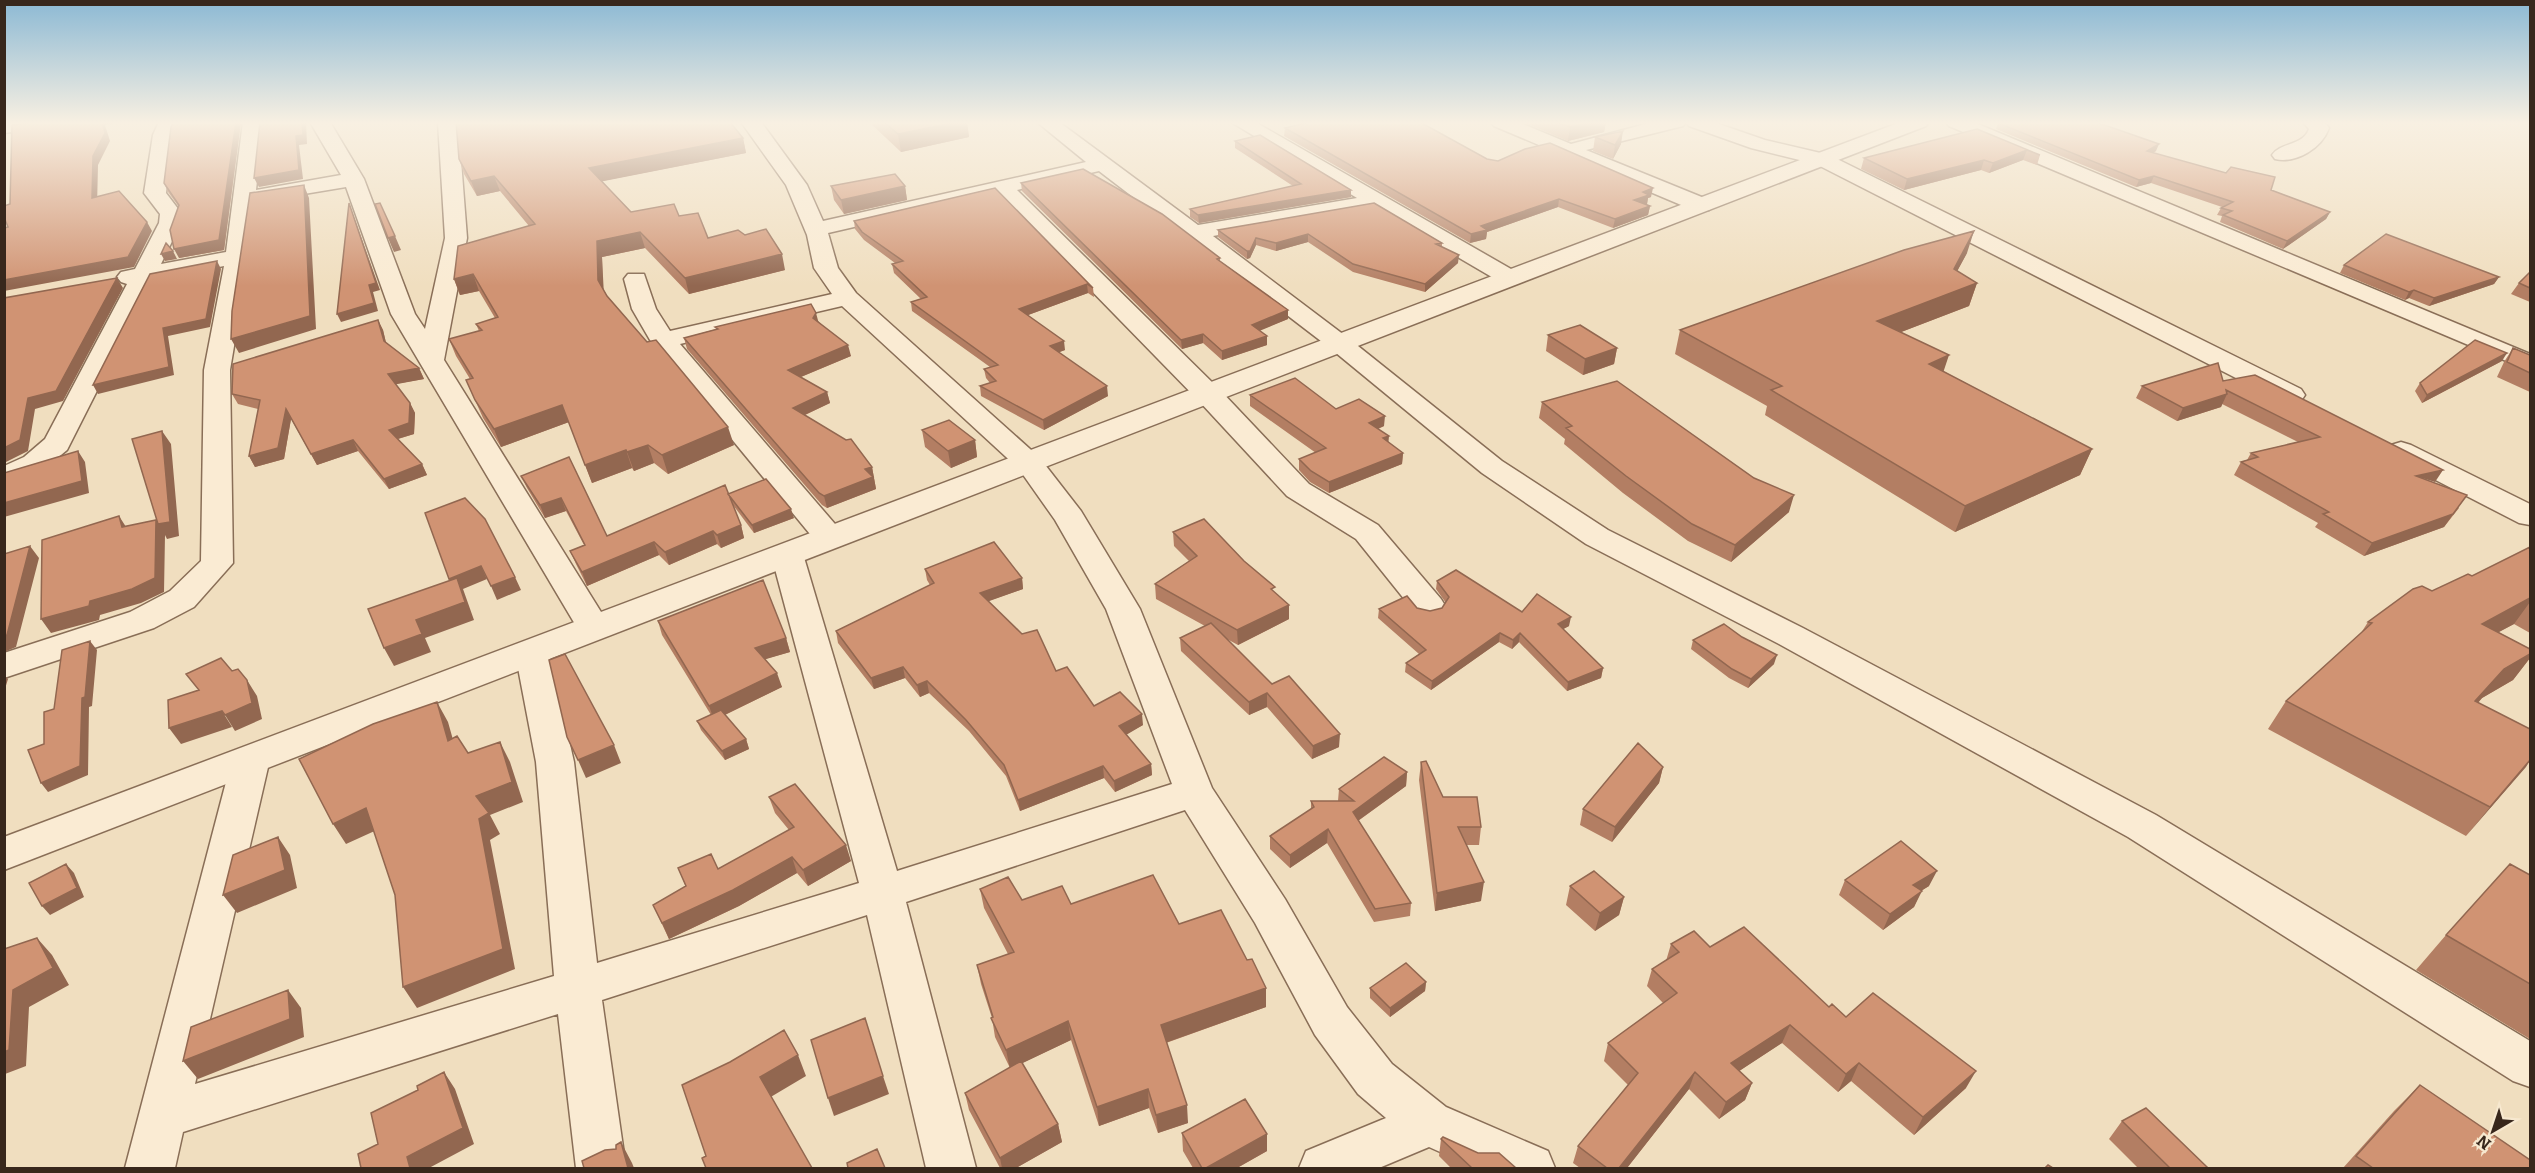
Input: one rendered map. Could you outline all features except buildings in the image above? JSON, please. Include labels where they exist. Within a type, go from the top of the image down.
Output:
[{"type":"street","points":[[4,477],[34,463],[57,444],[146,274],[171,223],[171,214],[155,192],[157,177]]},
{"type":"street","points":[[4,666],[142,620],[182,599],[217,563],[228,367],[247,177]]},
{"type":"street","points":[[431,361],[456,238],[452,177]]},
{"type":"street","points":[[790,177],[815,229],[826,268],[847,298],[1029,463],[1070,518],[1123,609],[1194,792],[1270,911],[1331,1021],[1375,1080],[1429,1123],[1530,1168]]},
{"type":"street","points":[[815,229],[1047,177]]},
{"type":"street","points":[[1120,177],[1339,344],[1492,467],[1597,537],[1791,636],[2142,826],[2530,1066]]},
{"type":"street","points":[[1337,177],[1510,278]]},
{"type":"street","points":[[1633,177],[1701,205]]},
{"type":"street","points":[[4,855],[250,763],[594,628],[1775,177]]},
{"type":"street","points":[[1857,177],[2312,406]]},
{"type":"street","points":[[2086,177],[2530,363]]},
{"type":"street","points":[[244,198],[354,179],[392,317],[431,361],[594,628]]},
{"type":"street","points":[[1002,187],[1209,395],[1298,490],[1367,532],[1429,607]]},
{"type":"street","points":[[1193,233],[1380,201]]},
{"type":"street","points":[[103,282],[237,257]]},
{"type":"street","points":[[636,279],[644,309],[663,340],[830,538]]},
{"type":"street","points":[[663,340],[847,298]]},
{"type":"street","points":[[2376,439],[2529,514]]},
{"type":"street","points":[[787,554],[883,894],[951,1168]]},
{"type":"street","points":[[532,652],[555,762],[578,990],[601,1168]]},
{"type":"street","points":[[150,1168],[250,763]]},
{"type":"street","points":[[163,1116],[578,990],[883,894],[1194,792]]},
{"type":"street","points":[[1324,1168],[1429,1123]]}]
